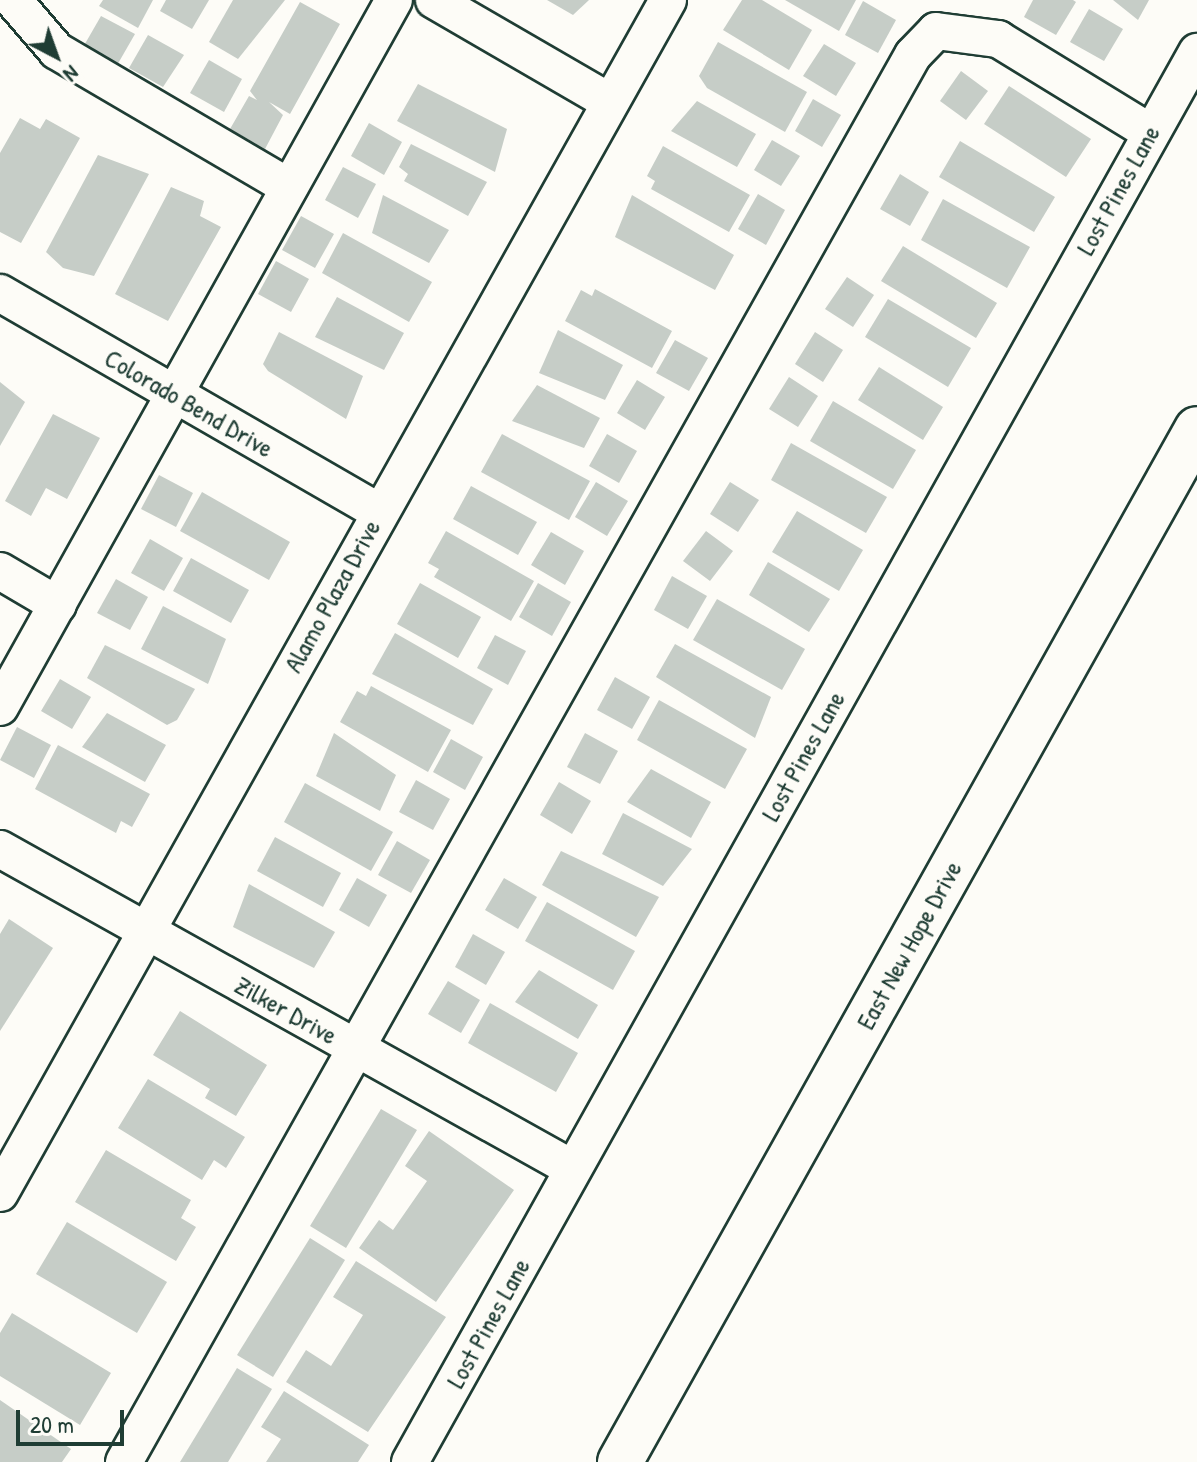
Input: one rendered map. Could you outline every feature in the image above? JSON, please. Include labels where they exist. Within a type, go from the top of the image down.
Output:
[{"type":"main road","name":"East New Hope Drive","points":[[620,1462],[1197,429]]},
{"type":"street","points":[[13,0],[57,51],[289,187]]},
{"type":"street","points":[[0,707],[394,0]]},
{"type":"street","points":[[434,0],[610,102]]},
{"type":"street","name":"Alamo Plaza Drive","points":[[0,1193],[378,511],[668,0]]},
{"type":"street","points":[[124,1462],[913,55],[936,31],[998,39],[1150,132]]},
{"type":"street","name":"Lost Pines Lane","points":[[410,1462],[1197,52]]},
{"type":"street","name":"Colorado Bend Drive","points":[[0,293],[175,397],[378,511]]},
{"type":"street","points":[[0,571],[58,605]]},
{"type":"street","name":"Zilker Drive","points":[[0,849],[573,1169]]},
{"type":"building","points":[[103,0],[153,0],[138,28],[99,6]]},
{"type":"building","points":[[166,0],[209,0],[192,29],[160,11]]},
{"type":"building","points":[[233,0],[285,0],[238,59],[209,42]]},
{"type":"building","points":[[547,0],[589,0],[573,15]]},
{"type":"building","points":[[742,0],[762,0],[812,30],[789,70],[723,30]]},
{"type":"building","points":[[785,0],[856,0],[839,31]]},
{"type":"building","points":[[1033,0],[1076,2],[1056,35],[1024,17]]},
{"type":"building","points":[[1113,0],[1149,0],[1138,20]]},
{"type":"building","points":[[863,1],[896,20],[878,53],[845,35]]},
{"type":"building","points":[[300,2],[340,24],[290,114],[269,102],[283,115],[265,149],[230,129],[249,96],[257,100],[250,91]]},
{"type":"building","points":[[1089,9],[1123,29],[1104,61],[1070,42]]},
{"type":"building","points":[[101,16],[135,34],[116,67],[82,49]]},
{"type":"building","points":[[148,35],[184,55],[163,87],[129,68]]},
{"type":"building","points":[[718,42],[807,92],[785,132],[707,88],[699,76]]},
{"type":"building","points":[[824,44],[856,63],[836,96],[803,76]]},
{"type":"building","points":[[209,60],[242,79],[224,112],[190,93]]},
{"type":"building","points":[[961,71],[988,91],[966,120],[940,101]]},
{"type":"building","points":[[418,84],[507,129],[495,172],[397,121]]},
{"type":"building","points":[[1009,86],[1091,139],[1066,177],[984,124]]},
{"type":"building","points":[[813,99],[841,115],[822,147],[795,131]]},
{"type":"building","points":[[697,101],[756,134],[737,167],[671,131]]},
{"type":"building","points":[[20,118],[40,129],[46,119],[80,138],[21,243],[0,232],[0,153]]},
{"type":"building","points":[[369,123],[402,142],[384,175],[351,156]]},
{"type":"building","points":[[772,140],[800,156],[781,186],[754,170]]},
{"type":"building","points":[[960,141],[1055,197],[1034,232],[939,177]]},
{"type":"building","points":[[411,144],[487,182],[468,216],[404,181],[408,174],[399,167]]},
{"type":"building","points":[[663,146],[750,195],[729,232],[651,189],[655,181],[647,176]]},
{"type":"building","points":[[98,155],[149,174],[94,276],[63,268],[46,252]]},
{"type":"building","points":[[343,167],[376,184],[358,218],[325,200]]},
{"type":"building","points":[[900,174],[929,192],[910,226],[880,209]]},
{"type":"building","points":[[171,187],[204,201],[200,216],[221,227],[168,321],[115,294]]},
{"type":"building","points":[[758,194],[785,210],[766,245],[738,229]]},
{"type":"building","points":[[383,195],[449,230],[429,263],[372,233]]},
{"type":"building","points":[[632,195],[734,255],[715,290],[615,237]]},
{"type":"building","points":[[943,199],[1030,247],[1007,288],[921,240]]},
{"type":"building","points":[[301,216],[334,234],[315,268],[282,250]]},
{"type":"building","points":[[343,233],[432,282],[409,322],[322,273]]},
{"type":"building","points":[[903,246],[997,303],[976,338],[881,281]]},
{"type":"building","points":[[276,261],[309,279],[291,312],[258,294]]},
{"type":"building","points":[[847,277],[874,295],[853,327],[825,309]]},
{"type":"building","points":[[595,289],[672,331],[652,368],[565,321],[581,290],[592,296]]},
{"type":"building","points":[[337,297],[404,333],[384,370],[315,337]]},
{"type":"building","points":[[888,299],[971,348],[948,387],[865,337]]},
{"type":"building","points":[[558,330],[623,365],[605,400],[539,373]]},
{"type":"building","points":[[279,332],[363,376],[346,419],[268,371],[263,364]]},
{"type":"building","points":[[815,332],[843,350],[823,382],[795,364]]},
{"type":"building","points":[[675,340],[708,358],[689,391],[656,373]]},
{"type":"building","points":[[879,367],[943,407],[923,440],[858,400]]},
{"type":"building","points":[[789,377],[818,396],[798,427],[769,409]]},
{"type":"building","points":[[637,380],[665,397],[645,430],[617,413]]},
{"type":"building","points":[[0,382],[25,402],[0,446]]},
{"type":"building","points":[[537,385],[600,418],[584,448],[512,421]]},
{"type":"building","points":[[833,401],[916,450],[893,489],[810,441]]},
{"type":"building","points":[[53,414],[100,438],[67,499],[46,488],[31,516],[5,501]]},
{"type":"building","points":[[502,434],[590,481],[569,520],[481,472]]},
{"type":"building","points":[[607,434],[637,451],[619,483],[589,466]]},
{"type":"building","points":[[791,443],[887,497],[866,533],[771,480]]},
{"type":"building","points":[[159,475],[193,493],[176,527],[141,509]]},
{"type":"building","points":[[596,482],[628,501],[607,536],[575,517]]},
{"type":"building","points":[[730,482],[759,500],[738,532],[710,514]]},
{"type":"building","points":[[471,486],[537,522],[518,555],[453,519]]},
{"type":"building","points":[[202,492],[290,542],[269,580],[180,531]]},
{"type":"building","points":[[797,511],[863,550],[839,591],[772,552]]},
{"type":"building","points":[[446,531],[534,581],[511,621],[434,577],[439,569],[428,563]]},
{"type":"building","points":[[706,531],[733,551],[710,581],[683,561]]},
{"type":"building","points":[[551,532],[584,551],[565,585],[531,565]]},
{"type":"building","points":[[150,539],[183,558],[164,591],[131,573]]},
{"type":"building","points":[[191,558],[249,590],[231,623],[173,591]]},
{"type":"building","points":[[768,562],[830,599],[809,632],[749,595]]},
{"type":"building","points":[[672,576],[707,596],[688,629],[654,610]]},
{"type":"building","points":[[116,579],[148,597],[130,630],[97,613]]},
{"type":"building","points":[[420,583],[481,617],[458,658],[397,624]]},
{"type":"building","points":[[538,583],[571,602],[552,636],[519,617]]},
{"type":"building","points":[[717,599],[805,649],[782,690],[693,640]]},
{"type":"building","points":[[163,606],[226,639],[208,684],[141,649]]},
{"type":"building","points":[[395,633],[493,689],[473,725],[372,674]]},
{"type":"building","points":[[495,635],[526,651],[508,685],[477,668]]},
{"type":"building","points":[[675,644],[771,697],[755,738],[656,677]]},
{"type":"building","points":[[105,645],[195,689],[177,720],[167,725],[87,678]]},
{"type":"building","points":[[615,677],[650,697],[632,729],[597,710]]},
{"type":"building","points":[[60,679],[91,697],[72,729],[41,711]]},
{"type":"building","points":[[371,686],[451,730],[428,772],[340,722],[357,691],[366,696]]},
{"type":"building","points":[[659,700],[747,749],[725,789],[637,740]]},
{"type":"building","points":[[107,713],[166,745],[145,782],[82,747]]},
{"type":"building","points":[[17,727],[51,745],[34,778],[0,760]]},
{"type":"building","points":[[334,733],[396,775],[380,811],[316,776]]},
{"type":"building","points":[[585,733],[618,751],[600,784],[567,767]]},
{"type":"building","points":[[451,739],[483,757],[465,790],[433,772]]},
{"type":"building","points":[[58,745],[150,794],[132,827],[121,821],[116,833],[35,789]]},
{"type":"building","points":[[651,769],[711,802],[691,838],[627,802]]},
{"type":"building","points":[[416,780],[450,799],[433,830],[399,812]]},
{"type":"building","points":[[559,782],[591,801],[572,834],[540,815]]},
{"type":"building","points":[[305,783],[393,832],[371,871],[284,822]]},
{"type":"building","points":[[623,813],[692,849],[663,886],[602,854]]},
{"type":"building","points":[[275,837],[341,873],[323,907],[257,871]]},
{"type":"building","points":[[397,841],[430,860],[411,893],[378,875]]},
{"type":"building","points":[[561,851],[659,897],[636,937],[542,885]]},
{"type":"building","points":[[357,878],[387,895],[369,927],[339,910]]},
{"type":"building","points":[[504,878],[537,897],[518,929],[485,910]]},
{"type":"building","points":[[249,884],[335,932],[314,968],[233,927]]},
{"type":"building","points":[[547,902],[635,951],[613,990],[525,941]]},
{"type":"building","points":[[9,919],[53,948],[0,1031],[0,934]]},
{"type":"building","points":[[473,934],[505,952],[486,985],[455,967]]},
{"type":"building","points":[[539,970],[598,1005],[578,1039],[515,1002]]},
{"type":"building","points":[[448,981],[480,1000],[461,1033],[428,1014]]},
{"type":"building","points":[[490,1003],[578,1053],[556,1092],[468,1043]]},
{"type":"building","points":[[180,1011],[267,1065],[236,1116],[205,1098],[210,1089],[153,1055]]},
{"type":"building","points":[[148,1079],[245,1137],[226,1168],[214,1160],[202,1180],[118,1128]]},
{"type":"building","points":[[381,1109],[417,1130],[346,1248],[310,1226]]},
{"type":"building","points":[[429,1131],[514,1190],[436,1302],[359,1248],[379,1220],[393,1230],[427,1181],[405,1166]]},
{"type":"building","points":[[106,1150],[191,1200],[181,1218],[196,1227],[176,1261],[75,1202]]},
{"type":"building","points":[[67,1222],[167,1282],[137,1333],[36,1274]]},
{"type":"building","points":[[310,1238],[345,1260],[273,1377],[237,1355]]},
{"type":"building","points":[[356,1261],[446,1317],[368,1432],[286,1382],[306,1350],[331,1366],[363,1315],[333,1297]]},
{"type":"building","points":[[12,1313],[111,1373],[80,1425],[0,1376],[0,1333]]},
{"type":"building","points":[[237,1368],[272,1389],[228,1462],[180,1462]]},
{"type":"building","points":[[284,1391],[369,1445],[358,1462],[266,1462],[281,1439],[261,1427]]},
{"type":"building","points":[[0,1400],[71,1449],[62,1462],[0,1462]]}]
